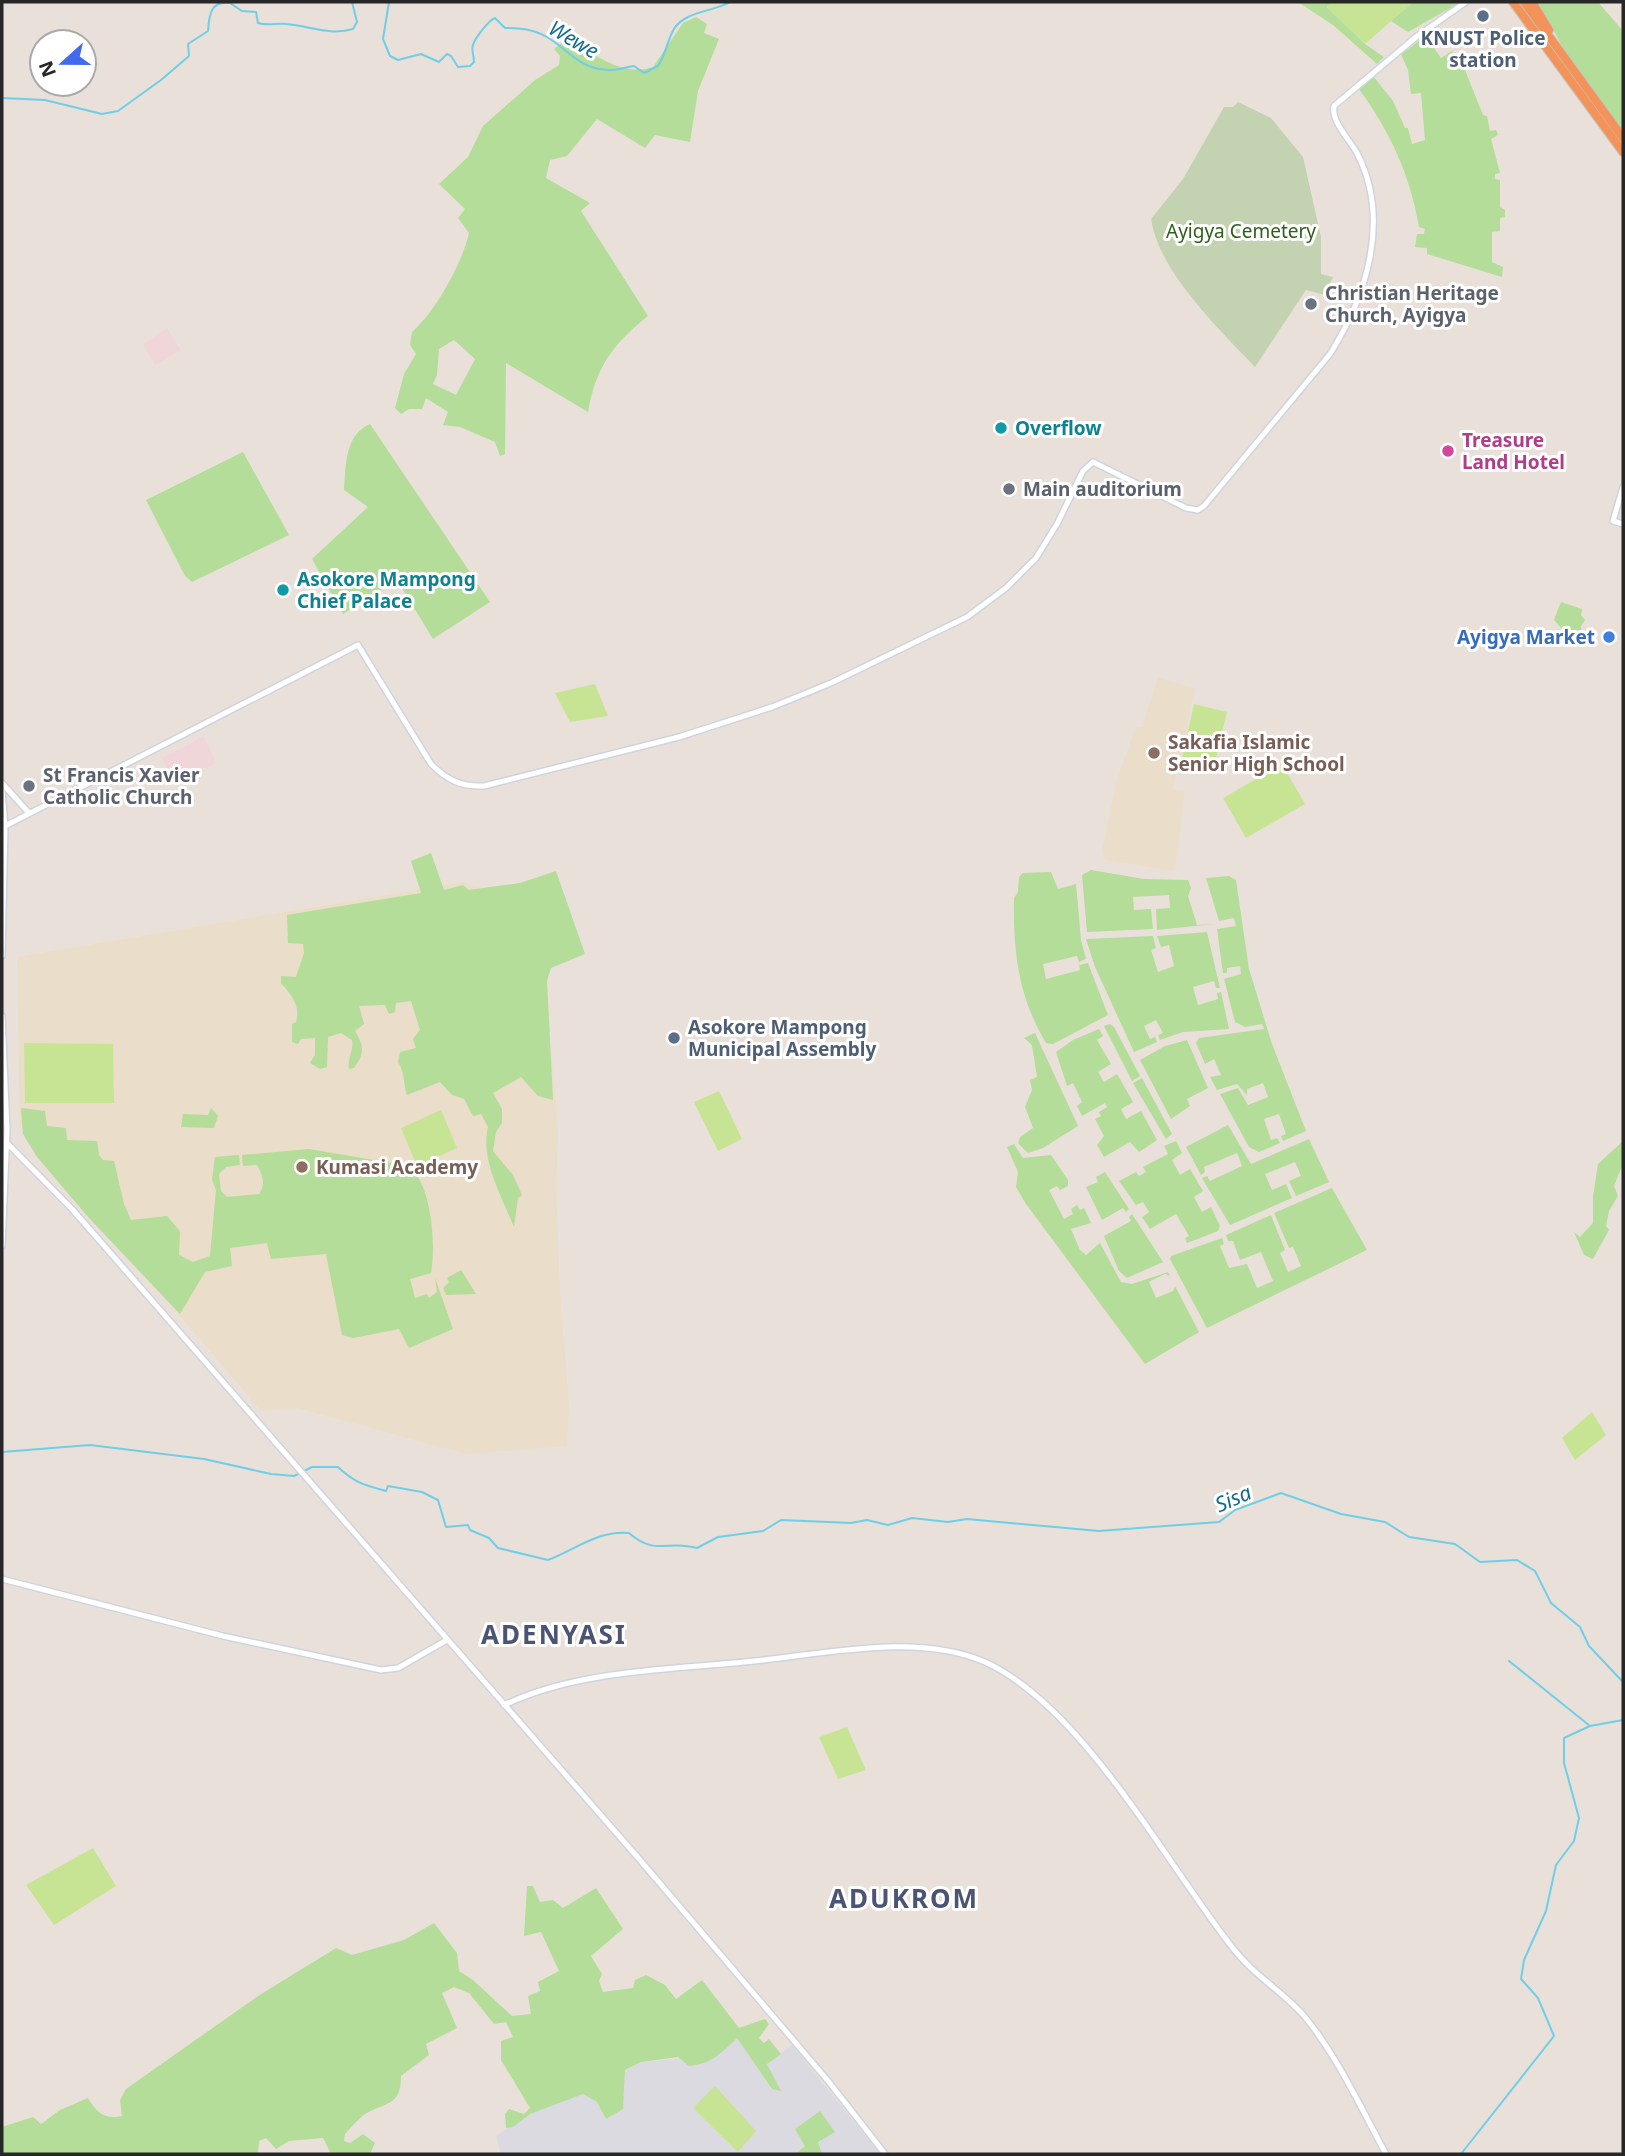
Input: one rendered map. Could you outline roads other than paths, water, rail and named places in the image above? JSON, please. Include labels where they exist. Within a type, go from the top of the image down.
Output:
[{"type":"highway","points":[[1513,2],[1623,152]]},
{"type":"highway","points":[[1524,2],[1623,138]]},
{"type":"highway","points":[[1532,2],[1544,16],[1554,42]]},
{"type":"street","points":[[5,826],[358,645],[431,764],[448,779],[468,787],[484,786],[679,737],[772,707],[831,683],[987,604],[1036,558],[1057,524],[1083,471],[1093,462],[1186,508],[1198,510],[1330,354],[1347,326],[1363,287],[1373,240],[1371,193],[1359,156],[1333,114],[1334,106],[1396,53],[1466,2]]},
{"type":"street","points":[[1623,487],[1613,521],[1623,524]]},
{"type":"street","points":[[2,783],[29,813]]},
{"type":"street","points":[[2,791],[5,826],[2,956]]},
{"type":"street","points":[[2,1016],[7,1143],[2,1246]]},
{"type":"street","points":[[7,1143],[72,1209],[306,1477],[829,2082],[885,2154]]},
{"type":"street","points":[[2,1579],[223,1636],[381,1670],[398,1668],[447,1640]]},
{"type":"street","points":[[504,1705],[540,1689],[622,1675],[849,1650],[897,1647],[947,1652],[984,1662],[1019,1683],[1048,1706],[1128,1801],[1231,1947],[1263,1981],[1307,2019],[1363,2109],[1386,2154]]},
{"type":"waterway","name":"Wewe","points":[[2,98],[45,100],[102,114],[118,111],[189,56],[188,44],[208,31],[210,14],[219,4],[230,3],[242,11],[256,12],[258,23],[261,24],[345,31],[353,29],[357,22],[352,2]]},
{"type":"waterway","name":"Wewe","points":[[389,2],[383,39],[390,56],[398,60],[421,54],[439,62],[447,54],[458,67],[470,66],[474,62],[474,42],[495,18],[505,28],[540,33],[581,62],[593,67],[611,70],[634,66],[644,73],[658,66],[679,23],[692,15],[730,2]]},
{"type":"waterway","name":"Sisa","points":[[2,1452],[90,1445],[204,1459],[271,1474],[294,1476],[312,1467],[338,1467],[355,1480],[372,1487],[386,1491],[388,1486],[422,1492],[438,1500],[446,1527],[468,1525],[470,1530],[489,1538],[498,1548],[548,1560],[587,1542],[618,1533],[629,1533],[655,1546],[697,1548],[718,1537],[763,1531],[781,1520],[851,1523],[867,1520],[888,1525],[912,1518],[948,1522],[967,1519],[1099,1531],[1219,1522],[1235,1510],[1281,1493],[1341,1514],[1385,1522],[1409,1537],[1455,1544],[1480,1562],[1517,1560],[1535,1571],[1551,1603],[1580,1627],[1589,1646],[1623,1682]]},
{"type":"waterway","points":[[1509,1661],[1590,1726]]},
{"type":"waterway","points":[[1461,2154],[1554,2036],[1538,1998],[1521,1979],[1524,1960],[1546,1911],[1556,1865],[1574,1841],[1579,1818],[1564,1763],[1564,1738],[1590,1726],[1623,1720]]},
{"type":"place","name":"KNUST Police station","points":[[1483,16]]},
{"type":"place","name":"Christian Heritage Church, Ayigya","points":[[1311,304]]},
{"type":"place","name":"Overflow","points":[[1001,428]]},
{"type":"place","name":"Treasure Land Hotel","points":[[1448,451]]},
{"type":"place","name":"Main auditorium","points":[[1009,489]]},
{"type":"place","name":"Asokore Mampong Chief Palace","points":[[283,590]]},
{"type":"place","name":"Ayigya Market","points":[[1609,637]]},
{"type":"place","name":"Sakafia Islamic Senior High School","points":[[1154,753]]},
{"type":"place","name":"St Francis Xavier Catholic Church","points":[[29,786]]},
{"type":"place","name":"Asokore Mampong Municipal Assembly","points":[[674,1038]]},
{"type":"place","name":"Kumasi Academy","points":[[302,1167]]},
{"type":"district","name":"ADENYASI","points":[[554,1634]]},
{"type":"district","name":"ADUKROM","points":[[904,1898]]},
{"type":"park label","name":"Ayigya Cemetery","points":[[1241,231]]}]
